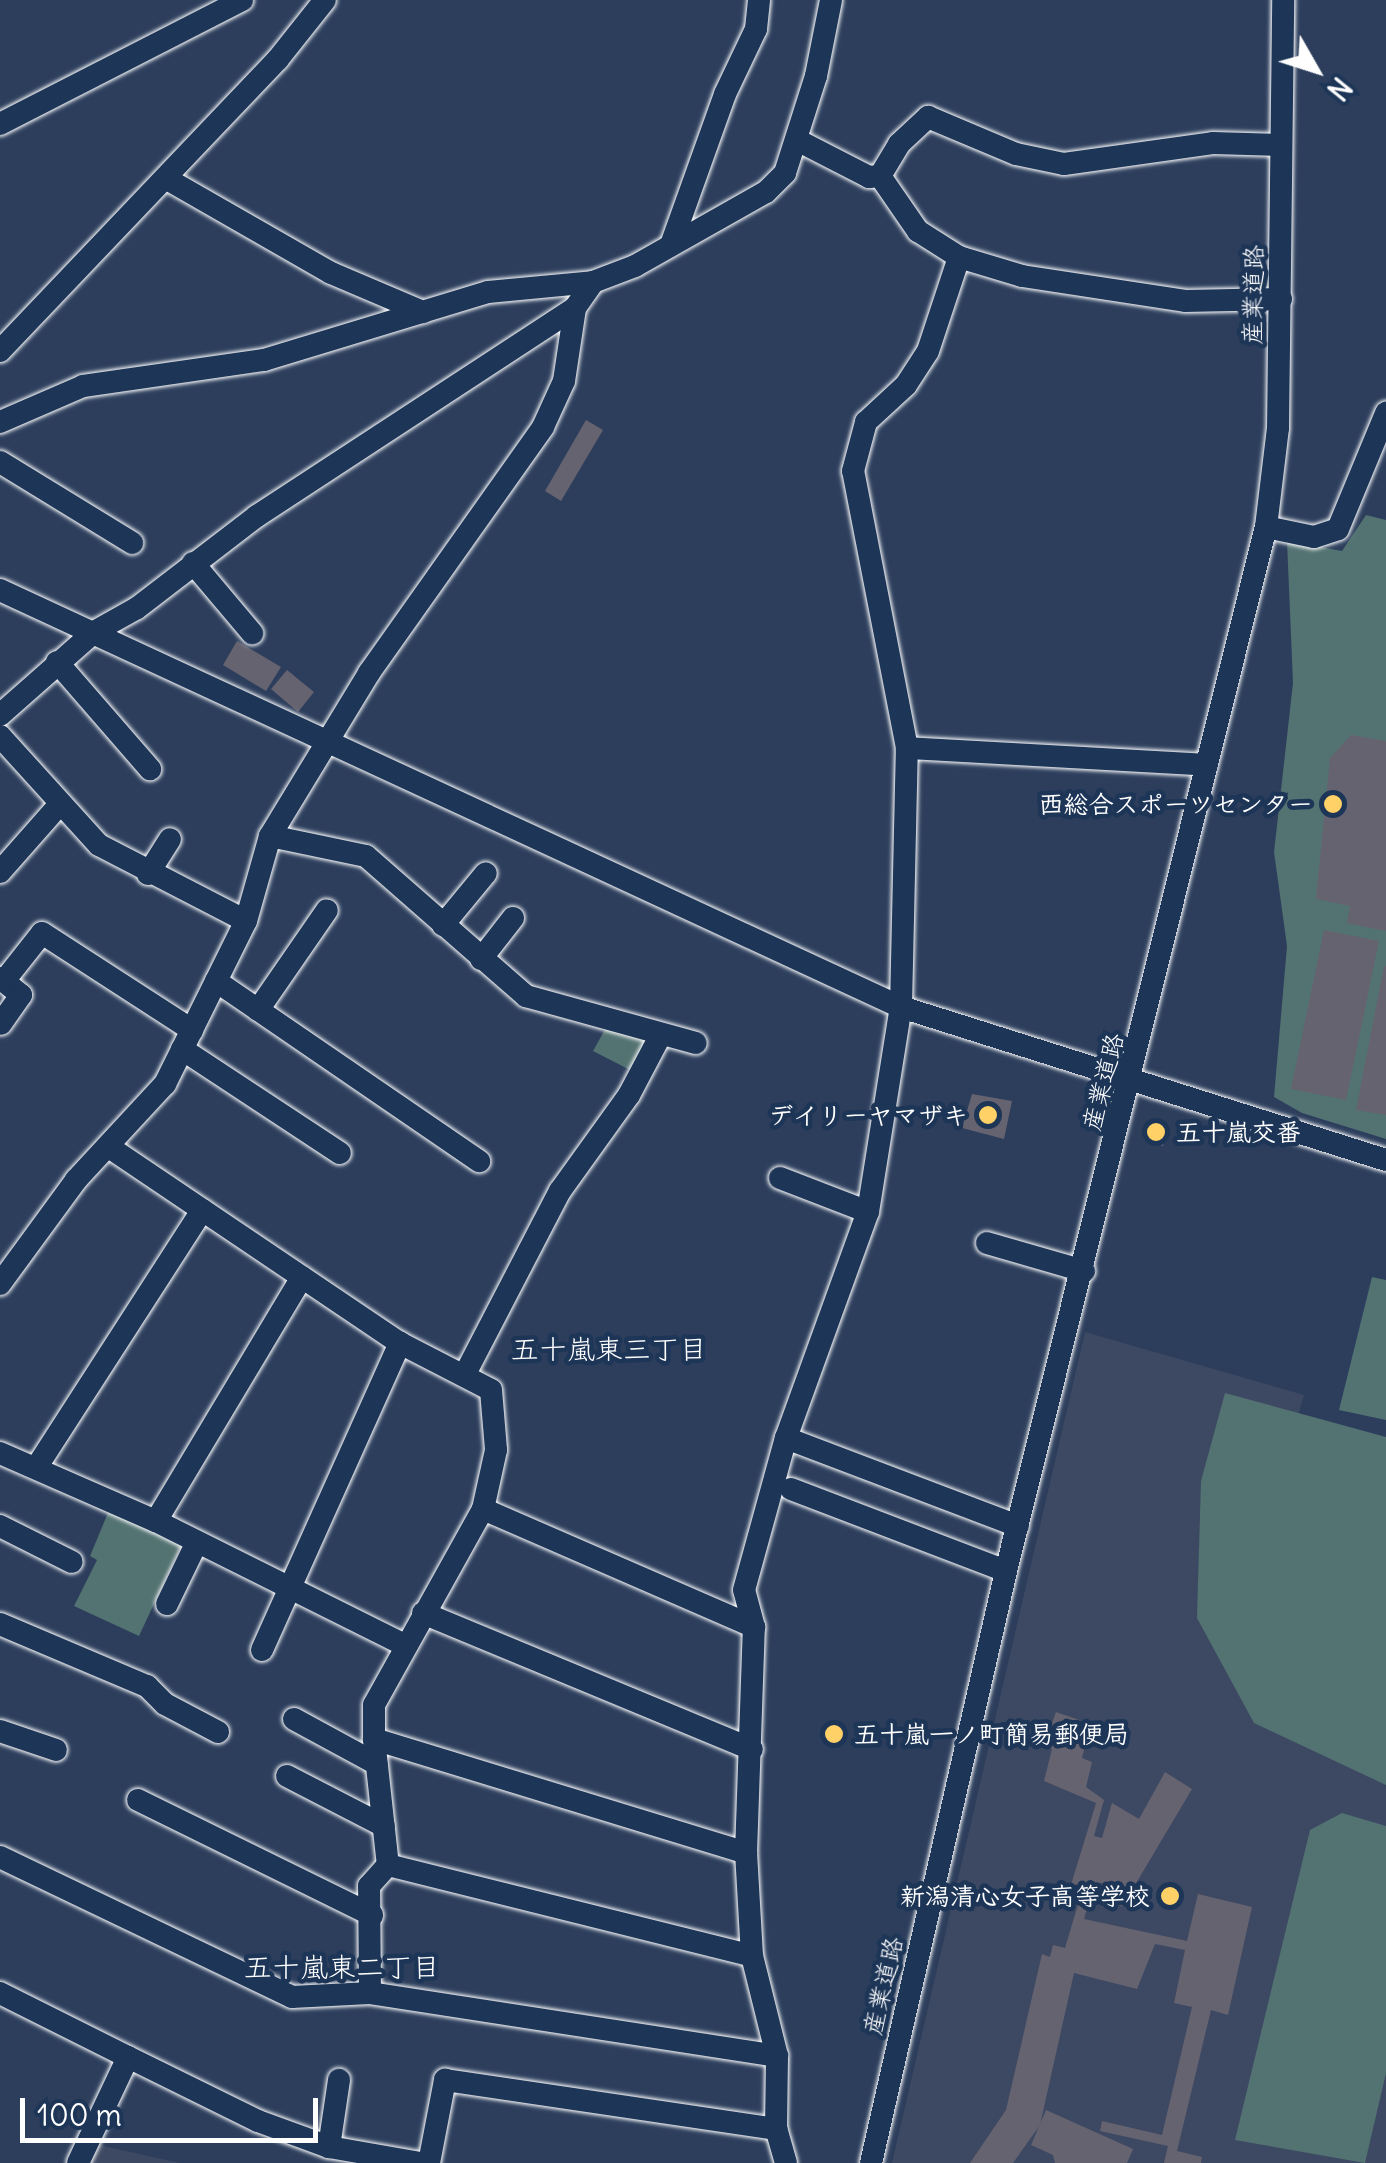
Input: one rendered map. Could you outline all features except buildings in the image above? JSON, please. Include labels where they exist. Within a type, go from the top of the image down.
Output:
[{"type":"street","points":[[0,124],[242,0]]},
{"type":"street","points":[[0,351],[167,179],[325,0]]},
{"type":"street","points":[[670,245],[725,94],[756,29],[759,0]]},
{"type":"street","points":[[0,422],[83,386],[264,360],[488,292],[593,282],[670,245],[766,192],[785,173],[797,140],[831,0]]},
{"type":"street","name":"産業道路","points":[[871,2163],[1006,1572],[1132,1080],[1266,527],[1282,299],[1284,0]]},
{"type":"street","points":[[880,176],[899,144],[928,117],[1016,154],[1064,164],[1213,144],[1281,145]]},
{"type":"street","points":[[797,140],[869,177],[880,176]]},
{"type":"street","points":[[880,176],[918,231],[959,257],[1022,276],[1185,301],[1282,299]]},
{"type":"street","points":[[167,179],[314,264],[422,312]]},
{"type":"street","points":[[786,2163],[776,2129],[776,2056],[752,1956],[746,1853],[754,1627],[744,1590],[786,1438],[868,1212],[900,1007],[907,748],[853,471],[866,422],[906,385],[928,351],[959,257]]},
{"type":"street","points":[[0,715],[94,632],[138,608],[193,563],[575,308],[593,282]]},
{"type":"street","points":[[0,1284],[109,1147],[165,1084],[246,921],[270,836],[327,742],[543,428],[564,381],[575,308]]},
{"type":"street","points":[[1266,527],[1314,536],[1338,530],[1386,413]]},
{"type":"street","points":[[0,462],[132,542]]},
{"type":"street","points":[[193,563],[252,632]]},
{"type":"street","points":[[0,590],[900,1007],[1386,1160]]},
{"type":"street","points":[[57,662],[150,769]]},
{"type":"street","points":[[0,736],[100,845],[148,874],[246,921]]},
{"type":"street","points":[[907,748],[1207,765]]},
{"type":"street","points":[[0,872],[60,805]]},
{"type":"street","points":[[270,836],[366,856],[526,996],[660,1038],[696,1044]]},
{"type":"street","points":[[148,874],[170,838]]},
{"type":"street","points":[[443,925],[486,874]]},
{"type":"street","points":[[258,1010],[327,910]]},
{"type":"street","points":[[480,959],[514,918]]},
{"type":"street","points":[[1,1024],[21,995],[2,980],[42,932],[340,1153]]},
{"type":"street","points":[[216,981],[479,1160]]},
{"type":"street","points":[[465,1374],[560,1191],[629,1095],[660,1038]]},
{"type":"street","points":[[109,1147],[400,1342],[491,1390],[496,1424],[482,1509],[403,1644],[374,1705],[374,1740],[388,1865],[369,1886],[370,1993]]},
{"type":"street","points":[[780,1178],[868,1212]]},
{"type":"street","points":[[36,1468],[202,1210]]},
{"type":"street","points":[[987,1243],[1084,1271]]},
{"type":"street","points":[[156,1521],[302,1277]]},
{"type":"street","points":[[262,1650],[400,1342]]},
{"type":"street","points":[[786,1438],[1018,1526]]},
{"type":"street","points":[[0,1452],[156,1521],[403,1644]]},
{"type":"street","points":[[791,1489],[1006,1572]]},
{"type":"street","points":[[482,1509],[754,1627]]},
{"type":"street","points":[[0,1526],[72,1562]]},
{"type":"street","points":[[167,1604],[197,1542]]},
{"type":"street","points":[[422,1613],[752,1749]]},
{"type":"street","points":[[0,1624],[147,1686],[165,1704],[218,1732]]},
{"type":"street","points":[[294,1719],[377,1764]]},
{"type":"street","points":[[0,1731],[56,1750]]},
{"type":"street","points":[[374,1740],[746,1853]]},
{"type":"street","points":[[287,1776],[384,1826]]},
{"type":"street","points":[[138,1800],[372,1915]]},
{"type":"street","points":[[0,1857],[292,1996],[370,1993],[776,2056]]},
{"type":"street","points":[[388,1865],[752,1956]]},
{"type":"street","points":[[0,1992],[258,2121],[329,2147],[421,2163]]},
{"type":"street","points":[[78,2163],[128,2057]]},
{"type":"street","points":[[329,2147],[339,2080]]},
{"type":"street","points":[[429,2163],[445,2080],[776,2129]]},
{"type":"shaded area","name":"新潟清心女子高等学校","points":[[1085,1332],[1304,1395],[1277,1488],[1386,1628],[1386,2163],[892,2163]]},
{"type":"shaded area","points":[[99,2145],[180,2163],[90,2163]]},
{"type":"green space","name":"西総合スポーツセンター","points":[[1366,515],[1386,520],[1386,1139],[1302,1113],[1274,1097],[1287,946],[1274,852],[1293,683],[1287,541],[1342,551]]},
{"type":"green space","points":[[608,1024],[641,1034],[648,1044],[632,1071],[593,1051]]},
{"type":"green space","points":[[1372,1277],[1386,1280],[1386,1420],[1339,1410]]},
{"type":"green space","points":[[1225,1393],[1386,1437],[1386,1785],[1254,1723],[1197,1618],[1201,1481]]},
{"type":"green space","points":[[110,1508],[182,1544],[139,1636],[74,1606],[97,1560],[90,1556]]},
{"type":"green space","points":[[1342,1813],[1386,1826],[1386,2073],[1365,2163],[1235,2140],[1310,1830]]},
{"type":"place","name":"西総合スポーツセンター","points":[[1333,804]]},
{"type":"place","name":"デイリーヤマザキ","points":[[988,1115]]},
{"type":"place","name":"五十嵐交番","points":[[1156,1132]]},
{"type":"place","name":"五十嵐一ノ町簡易郵便局","points":[[834,1734]]},
{"type":"place","name":"新潟清心女子高等学校","points":[[1170,1896]]},
{"type":"district","name":"五十嵐東三丁目","points":[[609,1349]]},
{"type":"district","name":"五十嵐東二丁目","points":[[342,1967]]}]
